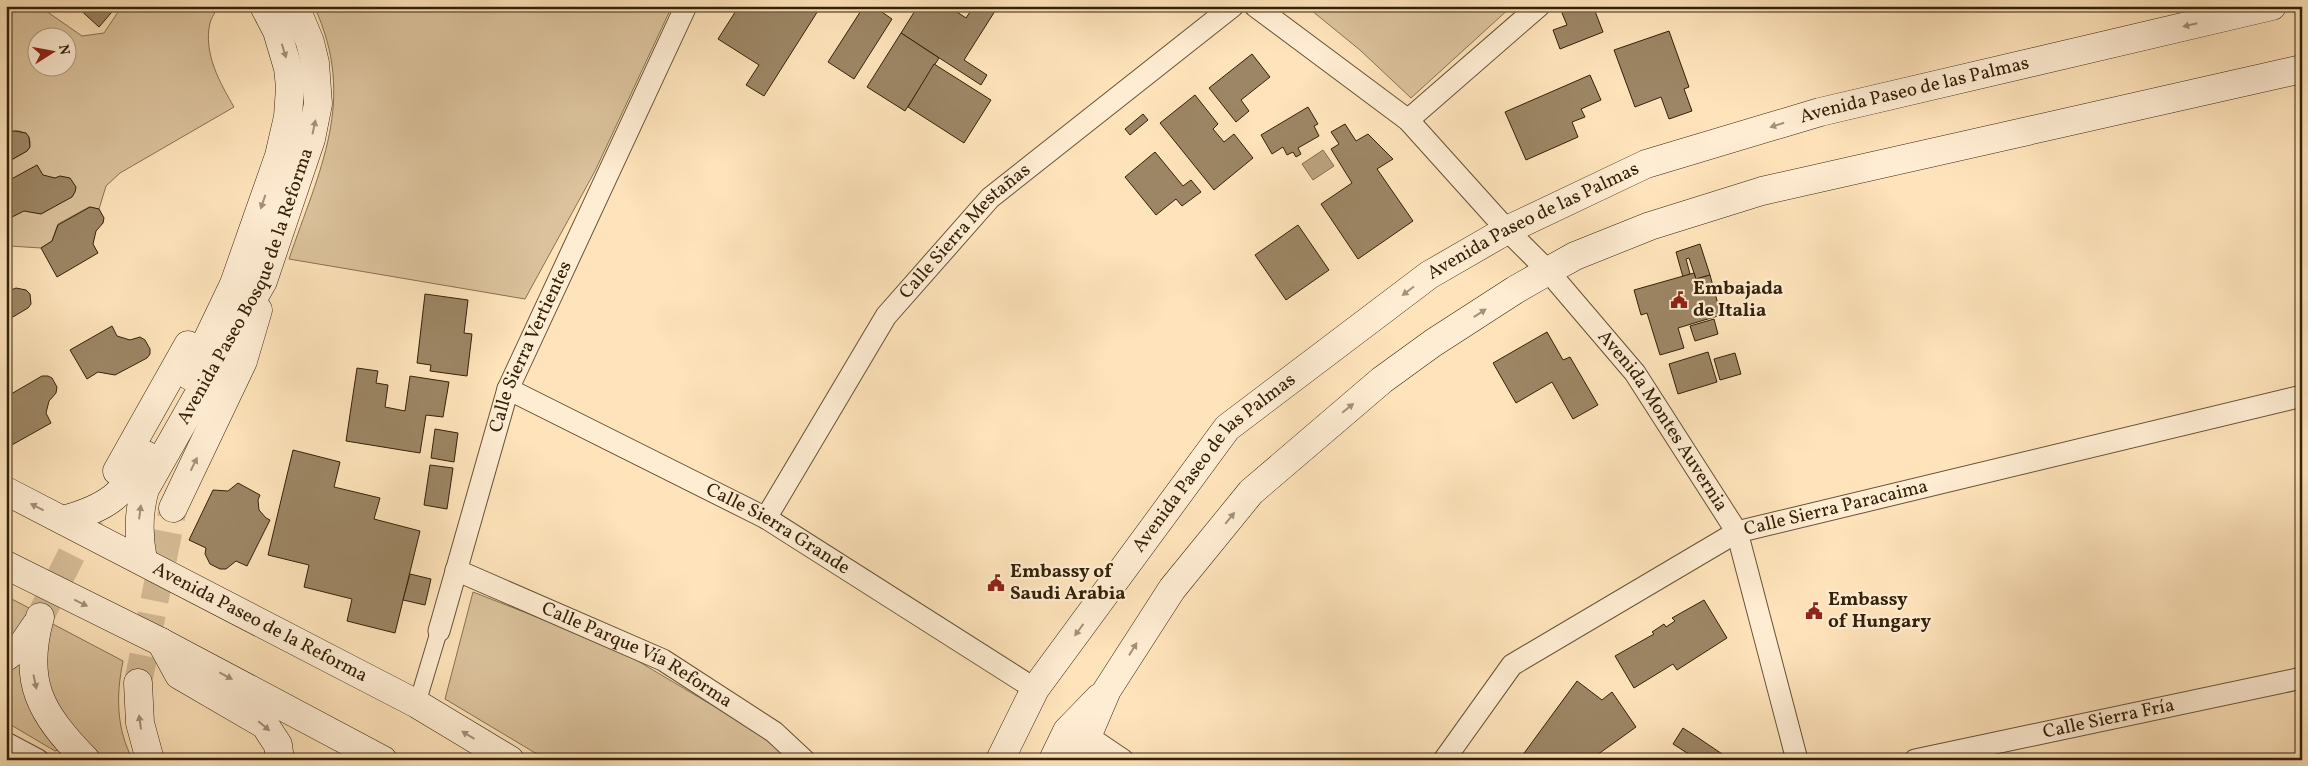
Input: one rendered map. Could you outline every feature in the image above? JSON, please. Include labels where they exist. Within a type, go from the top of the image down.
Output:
[{"type":"main road","name":"Avenida Paseo Bosque de la Reforma","points":[[63,520],[103,505],[132,481],[186,384],[234,284],[279,156],[290,102],[288,68],[284,50],[264,6]]},
{"type":"main road","name":"Avenida Paseo Bosque de la Reforma","points":[[143,560],[139,526],[141,504],[145,489],[263,281],[311,139],[318,104],[315,63],[310,42],[296,6]]},
{"type":"main road","name":"Avenida Paseo de las Palmas","points":[[1000,760],[1035,689],[1227,428],[1428,275],[1507,230],[1646,164],[1811,115],[2272,6]]},
{"type":"main road","points":[[1083,748],[1107,690],[1172,589],[1251,492],[1382,380],[1434,343],[1515,290],[1548,271],[1575,256],[1650,226],[1762,191],[2302,69]]},
{"type":"main road","points":[[173,508],[243,361],[256,322],[263,281]]},
{"type":"main road","points":[[103,494],[191,340],[234,284]]},
{"type":"main road","name":"Avenida Paseo de la Reforma","points":[[6,490],[417,704],[510,760]]},
{"type":"main road","points":[[6,565],[161,642],[377,758]]},
{"type":"main road","points":[[6,581],[48,586]]},
{"type":"main road","points":[[6,657],[23,644],[40,617],[33,640],[32,658],[37,691],[50,719],[86,760]]},
{"type":"main road","points":[[161,642],[179,674],[266,725],[278,745],[280,760]]},
{"type":"main road","points":[[138,682],[140,723],[150,760]]},
{"type":"main road","points":[[1054,760],[1067,731],[1107,690]]},
{"type":"street","name":"Calle Sierra Vertientes","points":[[417,704],[508,389],[686,6]]},
{"type":"street","name":"Calle Sierra Mestañas","points":[[766,518],[886,316],[990,198],[1233,6]]},
{"type":"street","points":[[1255,6],[1408,120],[1507,230]]},
{"type":"street","points":[[1408,120],[1540,6]]},
{"type":"street","name":"Avenida Montes Auvernia","points":[[1507,230],[1548,271],[1635,374],[1737,532],[1797,760]]},
{"type":"street","name":"Calle Sierra Grande","points":[[508,389],[766,518],[1035,689]]},
{"type":"street","name":"Calle Sierra Paracaima","points":[[1444,760],[1512,665],[1737,532],[2302,396]]},
{"type":"street","name":"Calle Parque Vía Reforma","points":[[456,570],[663,660],[774,732],[804,760]]},
{"type":"street","name":"Calle Sierra Fría","points":[[1915,760],[2302,678]]},
{"type":"street","points":[[6,743],[38,760]]},
{"type":"street","points":[[1083,748],[1123,760]]},
{"type":"shaded area","points":[[6,6],[39,6],[71,28],[28,28],[28,78],[78,78],[78,33],[82,36],[104,33],[122,6],[219,6],[210,23],[209,45],[218,78],[234,107],[120,173],[106,186],[99,209],[89,207],[58,224],[52,241],[41,248],[9,246],[6,255],[6,163],[27,151],[30,145],[28,136],[23,132],[6,132]]},
{"type":"shaded area","points":[[314,6],[672,6],[595,171],[525,299],[289,259],[322,165],[333,104],[333,73],[327,40]]},
{"type":"shaded area","points":[[1306,6],[1512,6],[1411,98],[1360,50]]},
{"type":"shaded area","points":[[1323,150],[1334,166],[1313,180],[1302,164]]},
{"type":"shaded area","points":[[473,592],[616,648],[764,736],[788,760],[547,760],[445,699]]},
{"type":"shaded area","points":[[6,596],[31,609],[16,632],[6,642]]},
{"type":"shaded area","points":[[51,623],[123,661],[119,686],[119,712],[123,736],[133,760],[99,760],[67,728],[43,677]]},
{"type":"shaded area","points":[[19,660],[22,678],[62,749],[55,751],[6,722],[6,667]]},
{"type":"building","points":[[76,6],[117,6],[99,27]]},
{"type":"building","points":[[739,6],[821,6],[764,96],[746,85],[759,65],[718,39]]},
{"type":"building","points":[[864,6],[873,6],[892,19],[854,79],[828,62]]},
{"type":"building","points":[[918,6],[924,6],[932,11],[936,6],[948,6],[966,18],[974,6],[987,6],[995,11],[964,60],[987,75],[981,85],[901,33]]},
{"type":"building","points":[[1568,6],[1593,6],[1603,32],[1560,49],[1553,30],[1567,25],[1562,13]]},
{"type":"building","points":[[1669,31],[1689,87],[1684,89],[1692,111],[1669,119],[1661,97],[1635,107],[1614,50]]},
{"type":"building","points":[[901,33],[939,58],[905,111],[867,87]]},
{"type":"building","points":[[1252,54],[1270,77],[1241,100],[1249,111],[1236,122],[1209,88]]},
{"type":"building","points":[[934,64],[991,100],[964,143],[908,107]]},
{"type":"building","points":[[1590,75],[1601,100],[1581,109],[1585,117],[1572,122],[1578,137],[1526,160],[1505,112]]},
{"type":"building","points":[[1195,95],[1218,124],[1213,129],[1224,142],[1234,134],[1253,158],[1214,190],[1160,123]]},
{"type":"building","points":[[1308,107],[1318,124],[1314,126],[1319,136],[1298,148],[1301,154],[1296,157],[1293,152],[1287,155],[1283,147],[1272,154],[1261,135]]},
{"type":"building","points":[[1143,114],[1148,120],[1130,135],[1125,129]]},
{"type":"building","points":[[1345,124],[1356,141],[1368,134],[1393,159],[1377,169],[1413,221],[1358,259],[1321,204],[1352,183],[1331,149],[1339,144],[1331,132]]},
{"type":"building","points":[[6,132],[26,133],[29,137],[30,147],[27,151],[6,163]]},
{"type":"building","points":[[1155,152],[1183,186],[1191,180],[1201,192],[1182,206],[1176,199],[1156,215],[1125,177]]},
{"type":"building","points":[[37,165],[43,175],[55,178],[60,176],[70,178],[76,187],[75,192],[72,197],[41,214],[24,211],[12,217],[6,207],[6,182]]},
{"type":"building","points":[[90,207],[99,209],[104,218],[103,223],[96,231],[93,244],[98,253],[57,277],[41,248],[52,241],[58,225]]},
{"type":"building","points":[[1298,225],[1329,270],[1286,300],[1255,255]]},
{"type":"building","points":[[1700,244],[1710,275],[1696,279],[1689,258],[1686,259],[1690,274],[1683,277],[1676,252]]},
{"type":"building","points":[[1694,273],[1696,279],[1710,275],[1721,315],[1678,328],[1684,348],[1660,355],[1647,313],[1641,315],[1634,290]]},
{"type":"building","points":[[6,289],[26,290],[30,294],[31,304],[28,308],[6,321]]},
{"type":"building","points":[[425,294],[468,300],[464,333],[472,334],[467,376],[430,371],[431,365],[417,363]]},
{"type":"building","points":[[1714,319],[1718,334],[1695,341],[1690,326]]},
{"type":"building","points":[[112,326],[117,336],[130,340],[140,337],[145,340],[150,349],[150,354],[147,358],[115,375],[98,372],[87,379],[70,350]]},
{"type":"building","points":[[1547,332],[1563,360],[1570,357],[1598,405],[1573,419],[1552,382],[1516,403],[1493,363]]},
{"type":"building","points":[[1708,352],[1717,382],[1678,394],[1669,364]]},
{"type":"building","points":[[1735,353],[1741,374],[1720,380],[1714,359]]},
{"type":"building","points":[[357,368],[378,371],[376,383],[388,385],[385,407],[405,411],[410,376],[449,382],[443,417],[426,415],[420,453],[346,441]]},
{"type":"building","points":[[42,376],[52,378],[57,387],[56,393],[49,401],[46,413],[51,423],[10,446],[6,440],[6,407],[11,394]]},
{"type":"building","points":[[435,429],[458,433],[454,462],[431,458]]},
{"type":"building","points":[[293,450],[340,462],[334,487],[380,498],[374,519],[420,531],[395,633],[347,621],[352,599],[304,587],[309,565],[268,555]]},
{"type":"building","points":[[430,465],[453,468],[447,509],[424,505]]},
{"type":"building","points":[[238,483],[260,495],[258,500],[259,510],[270,520],[247,566],[236,561],[226,569],[220,569],[210,564],[205,554],[206,548],[189,540],[213,490],[228,491]]},
{"type":"building","points":[[410,574],[431,579],[425,605],[403,600]]},
{"type":"building","points":[[1704,600],[1727,638],[1677,670],[1673,664],[1634,688],[1615,656],[1654,634],[1652,632],[1664,624],[1666,627],[1675,621],[1672,618]]},
{"type":"building","points":[[1577,681],[1602,700],[1612,692],[1636,727],[1590,760],[1517,760],[1522,756]]},
{"type":"building","points":[[1683,728],[1731,760],[1698,760],[1673,744]]},
{"type":"tunnel","points":[[138,683],[173,508]]},
{"type":"tunnel","points":[[40,617],[94,510]]},
{"type":"place","name":"Embajada de Italia","points":[[1679,300]]},
{"type":"place","name":"Embassy of Saudi Arabia","points":[[996,583]]},
{"type":"place","name":"Embassy of Hungary","points":[[1814,611]]}]
